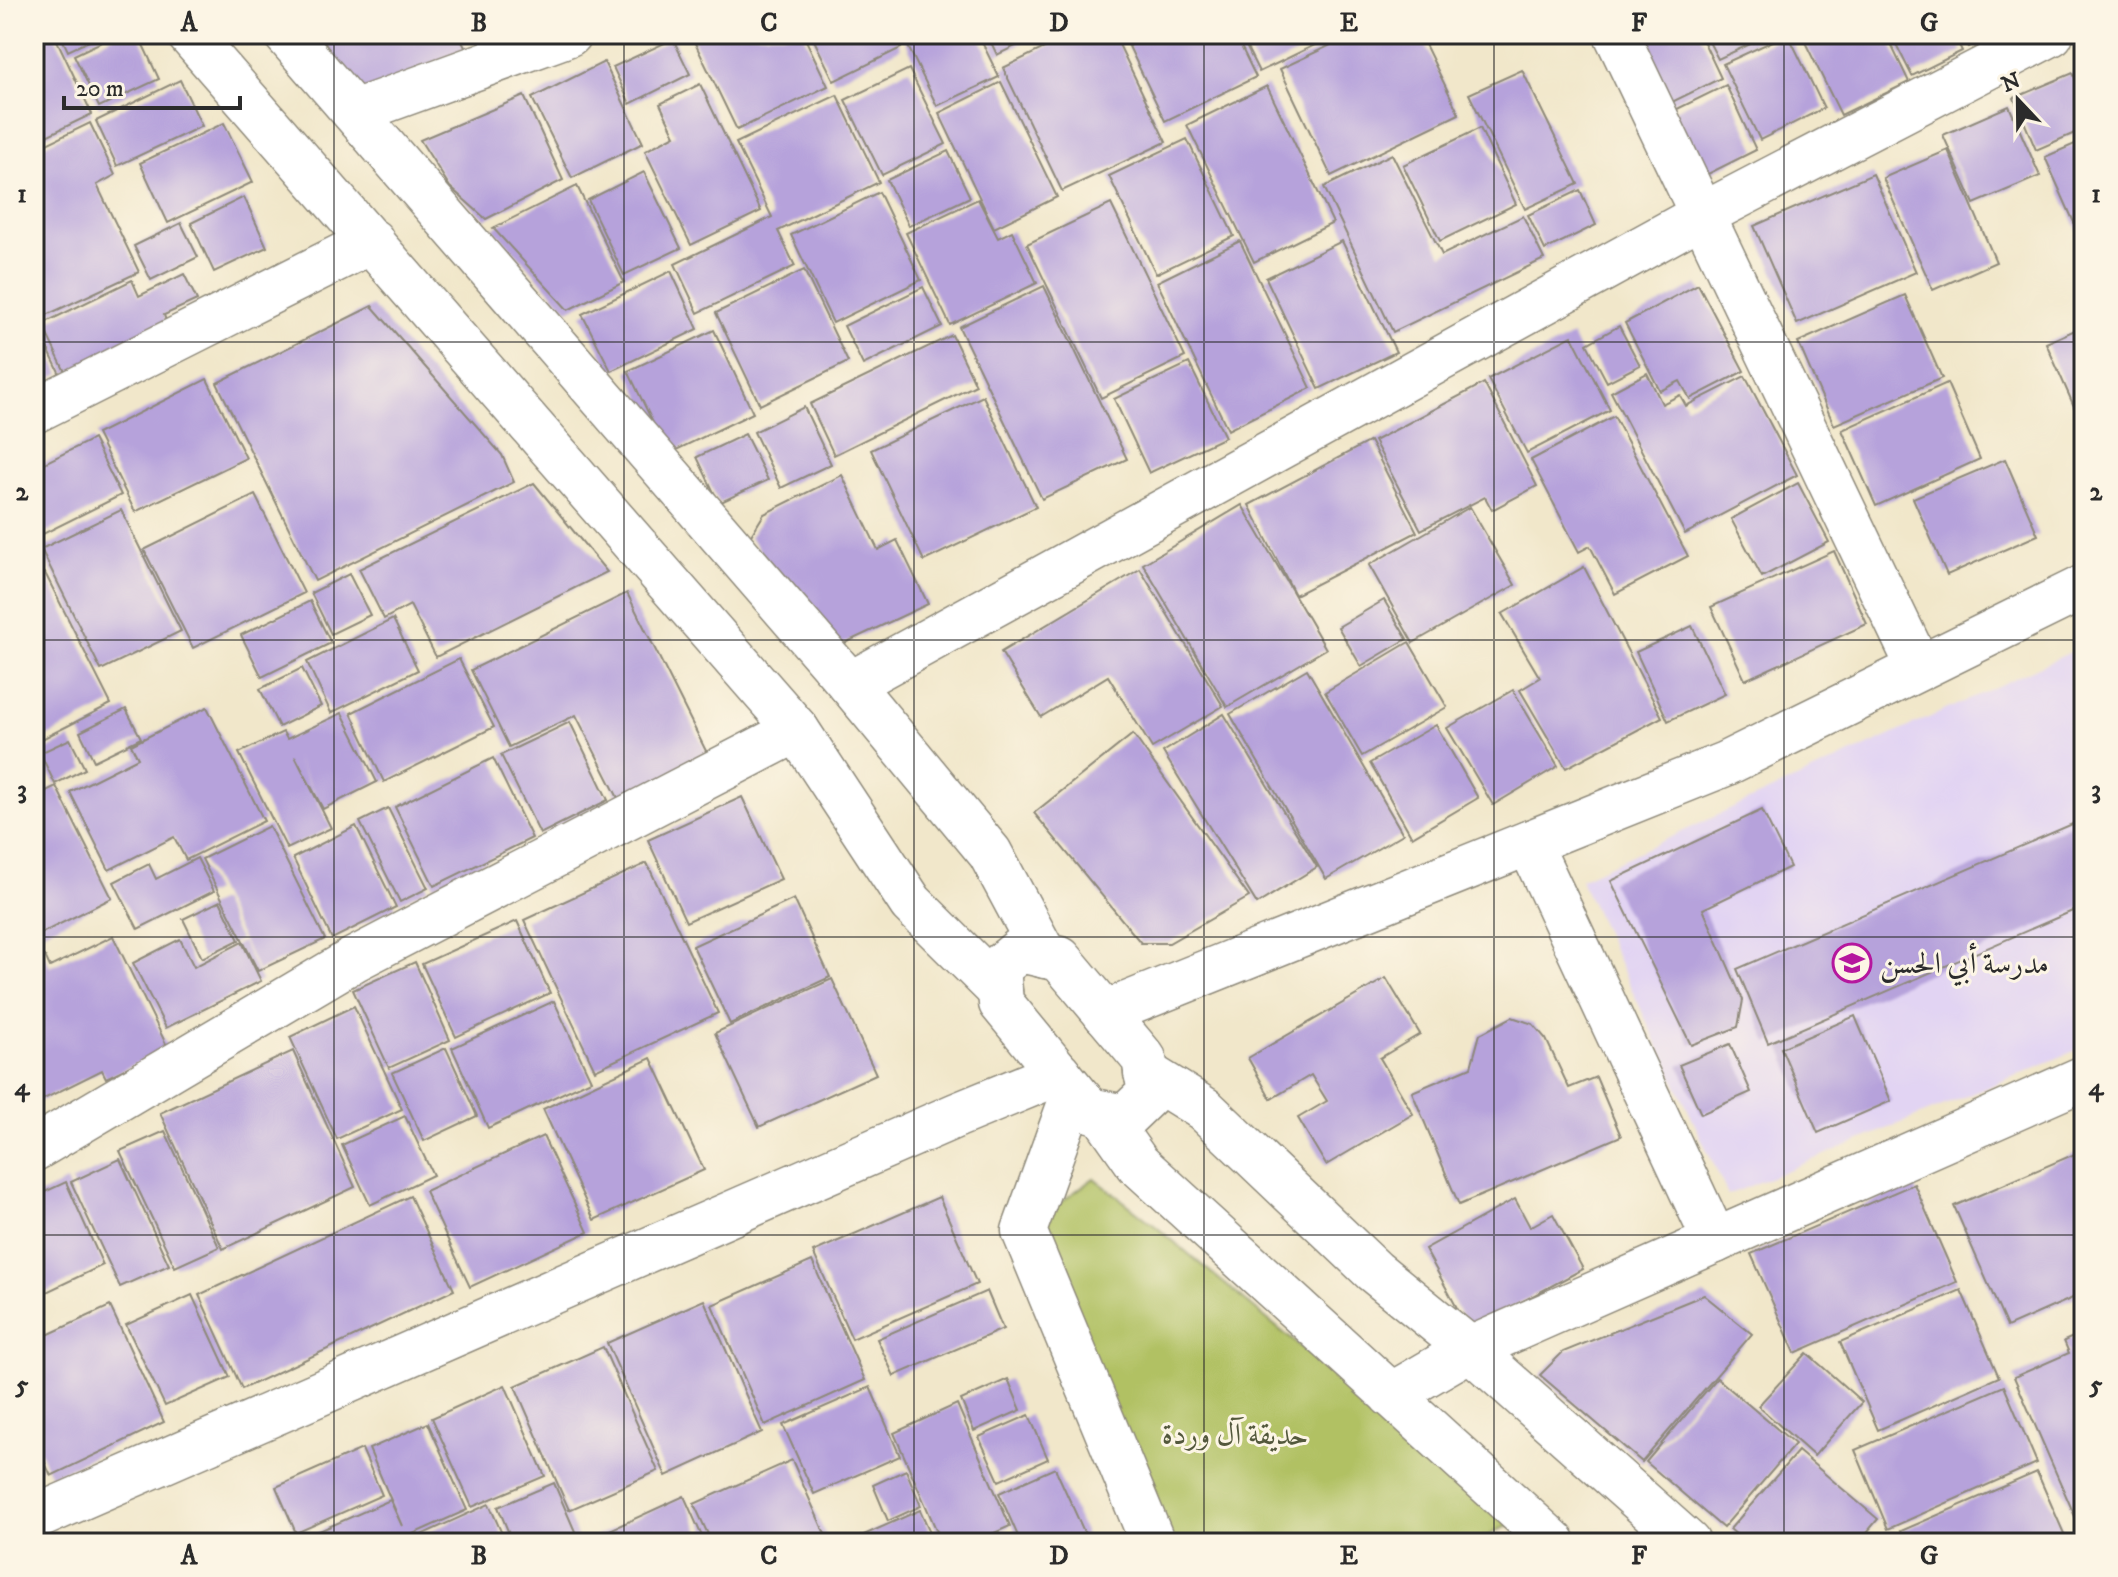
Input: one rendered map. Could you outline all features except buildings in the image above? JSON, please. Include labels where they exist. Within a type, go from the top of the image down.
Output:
[{"type":"street","points":[[189,34],[797,730],[911,903],[1000,991]]},
{"type":"street","points":[[286,34],[850,684],[990,853],[1045,956]]},
{"type":"street","points":[[354,112],[569,34]]},
{"type":"street","points":[[1616,34],[1918,666]]},
{"type":"street","points":[[850,684],[1702,215],[2051,34]]},
{"type":"street","points":[[34,411],[372,241]]},
{"type":"street","points":[[1105,1013],[1725,764],[1918,666],[2084,587]]},
{"type":"street","points":[[34,1149],[353,960],[797,730]]},
{"type":"street","points":[[1529,843],[1715,1241]]},
{"type":"street","points":[[34,1518],[1079,1093],[1125,1117],[1150,1093],[1144,1059],[1060,959],[1020,950],[998,968],[1001,1003],[1079,1093],[1138,1164],[1554,1543]]},
{"type":"street","points":[[1146,1073],[1204,1109],[1374,1271],[1470,1349],[1688,1543]]},
{"type":"street","points":[[1391,1395],[1470,1349],[2084,1078]]},
{"type":"street","points":[[1079,1093],[1024,1231],[1153,1543]]},
{"type":"shaded area","name":"مدرسة أبي الحسن","points":[[2084,646],[2084,1047],[1728,1195],[1580,879]]},
{"type":"green space","name":"حديقة آل وردة","points":[[1094,1178],[1512,1523],[1475,1543],[1162,1543],[1033,1222]]},
{"type":"place","name":"مدرسة أبي الحسن","points":[[1852,963]]}]
